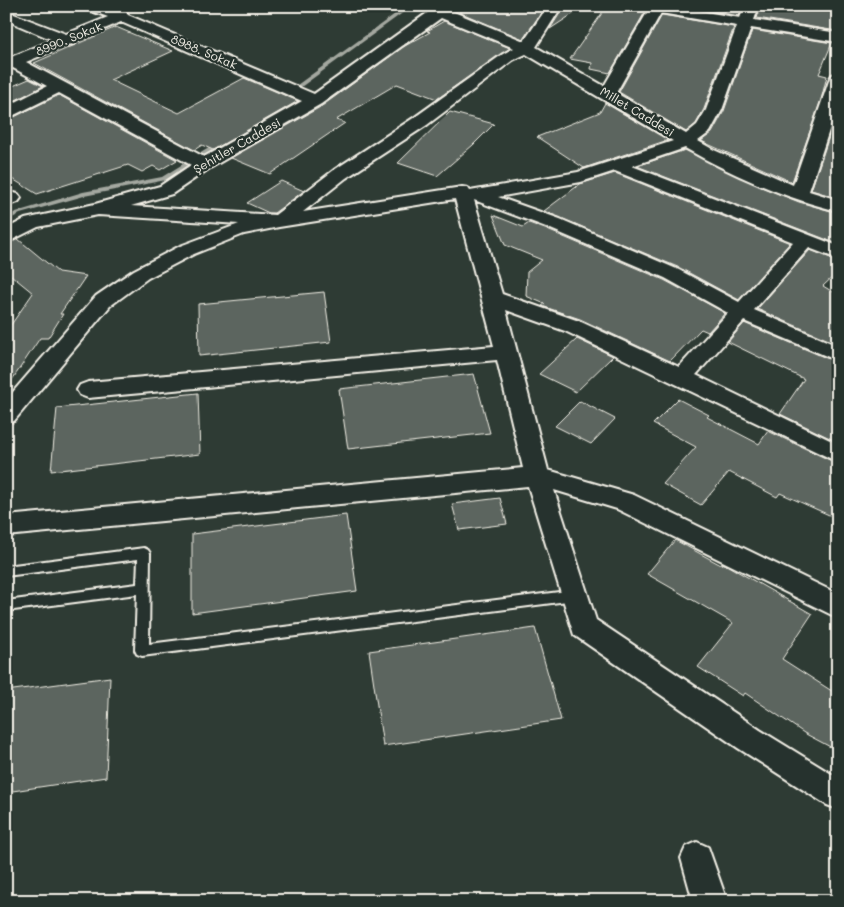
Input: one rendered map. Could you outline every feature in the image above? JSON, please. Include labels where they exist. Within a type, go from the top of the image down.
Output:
[{"type":"street","name":"8988. Sokak","points":[[92,6],[120,12],[315,100]]},
{"type":"street","points":[[98,209],[279,221],[340,174],[421,120],[508,57],[527,48],[555,6]]},
{"type":"street","points":[[6,415],[103,301],[141,274],[187,250],[238,230],[279,221],[581,177],[686,142],[704,128],[714,110],[752,6]]},
{"type":"street","points":[[607,94],[653,7],[745,24],[838,38]]},
{"type":"street","name":"Millet Caddesi","points":[[442,9],[527,48],[708,154],[799,194],[838,206]]},
{"type":"street","name":"Şehitler Caddesi","points":[[6,236],[32,223],[98,209],[166,190],[203,163],[315,100],[442,9]]},
{"type":"street","name":"8990. Sokak","points":[[10,64],[69,40],[120,12]]},
{"type":"street","points":[[6,15],[69,40]]},
{"type":"street","points":[[10,64],[203,163]]},
{"type":"street","points":[[799,194],[838,78]]},
{"type":"street","points":[[6,114],[58,87]]},
{"type":"street","points":[[617,166],[838,253]]},
{"type":"street","points":[[469,194],[537,476],[584,627],[749,739],[838,795]]},
{"type":"street","points":[[469,194],[553,223],[672,274],[742,312],[838,354]]},
{"type":"street","points":[[6,196],[12,198],[6,201]]},
{"type":"street","points":[[682,377],[805,241]]},
{"type":"street","points":[[493,298],[572,326],[682,377],[838,454]]},
{"type":"street","points":[[88,390],[506,352]]},
{"type":"street","points":[[6,526],[537,476],[625,502],[838,607]]},
{"type":"street","points":[[697,858],[710,901]]},
{"type":"lane","points":[[6,571],[144,553],[142,650],[574,595]]},
{"type":"lane","points":[[6,606],[143,588]]},
{"type":"building","points":[[469,6],[546,6],[523,39],[459,12]]},
{"type":"building","points":[[585,6],[550,29],[564,7]]},
{"type":"building","points":[[607,6],[628,6],[645,12],[610,73],[591,69],[592,63],[570,59]]},
{"type":"building","points":[[683,6],[743,6],[739,16]]},
{"type":"building","points":[[761,6],[838,6],[838,29],[837,31],[757,18]]},
{"type":"building","points":[[662,15],[734,27],[704,109],[696,124],[686,132],[619,92]]},
{"type":"building","points":[[444,21],[510,48],[437,99],[397,84],[336,120],[345,123],[270,174],[231,158],[322,106],[403,47],[430,32],[427,31]]},
{"type":"building","points":[[116,27],[173,51],[110,80],[179,113],[244,78],[298,101],[213,150],[202,145],[194,150],[34,63]]},
{"type":"building","points":[[752,30],[832,43],[819,74],[827,76],[821,100],[792,182],[701,141],[712,133],[724,111]]},
{"type":"building","points":[[29,79],[43,86],[6,105],[6,89]]},
{"type":"building","points":[[59,95],[177,160],[160,170],[153,166],[142,172],[128,165],[37,194],[6,175],[6,121]]},
{"type":"building","points":[[605,103],[668,140],[584,168],[537,137],[600,112]]},
{"type":"building","points":[[838,110],[838,198],[811,190]]},
{"type":"building","points":[[450,112],[494,124],[437,176],[398,163]]},
{"type":"building","points":[[685,150],[759,186],[799,202],[838,213],[838,244],[637,166]]},
{"type":"building","points":[[615,173],[790,243],[739,300],[680,268],[544,211],[580,184]]},
{"type":"building","points":[[281,181],[304,191],[274,213],[269,213],[247,203]]},
{"type":"building","points":[[493,215],[523,227],[529,223],[545,229],[664,280],[725,313],[708,332],[701,329],[670,361],[580,319],[542,306],[545,304],[526,296],[527,272],[542,260],[505,245]]},
{"type":"building","points":[[18,239],[58,272],[86,276],[60,314],[63,314],[48,338],[40,338],[6,389],[6,332],[33,293],[6,271],[6,245]]},
{"type":"building","points":[[810,250],[838,261],[838,272],[823,286],[838,295],[838,344],[757,309]]},
{"type":"building","points":[[324,292],[331,342],[199,356],[198,304]]},
{"type":"building","points":[[744,323],[838,363],[838,442],[780,414],[804,379],[728,342]]},
{"type":"building","points":[[577,339],[613,356],[576,392],[539,374]]},
{"type":"building","points":[[474,374],[490,433],[348,449],[339,389]]},
{"type":"building","points":[[198,393],[200,454],[51,471],[57,408]]},
{"type":"building","points":[[678,399],[709,415],[707,417],[759,444],[768,431],[838,464],[838,519],[780,493],[777,497],[729,472],[701,505],[663,484],[696,447],[653,424]]},
{"type":"building","points":[[580,401],[615,419],[591,444],[555,426]]},
{"type":"building","points":[[500,498],[507,524],[459,530],[452,504]]},
{"type":"building","points":[[346,515],[357,591],[192,613],[192,534]]},
{"type":"building","points":[[675,540],[721,565],[722,563],[728,566],[812,614],[782,659],[838,695],[838,751],[804,733],[745,693],[743,696],[698,667],[733,623],[647,574]]},
{"type":"building","points":[[535,628],[561,720],[383,746],[369,651]]},
{"type":"building","points":[[110,677],[106,777],[6,792],[6,691]]},
{"type":"waterway","points":[[277,102],[410,6]]},
{"type":"waterway","points":[[6,219],[18,213],[83,194],[164,179],[220,143]]}]
